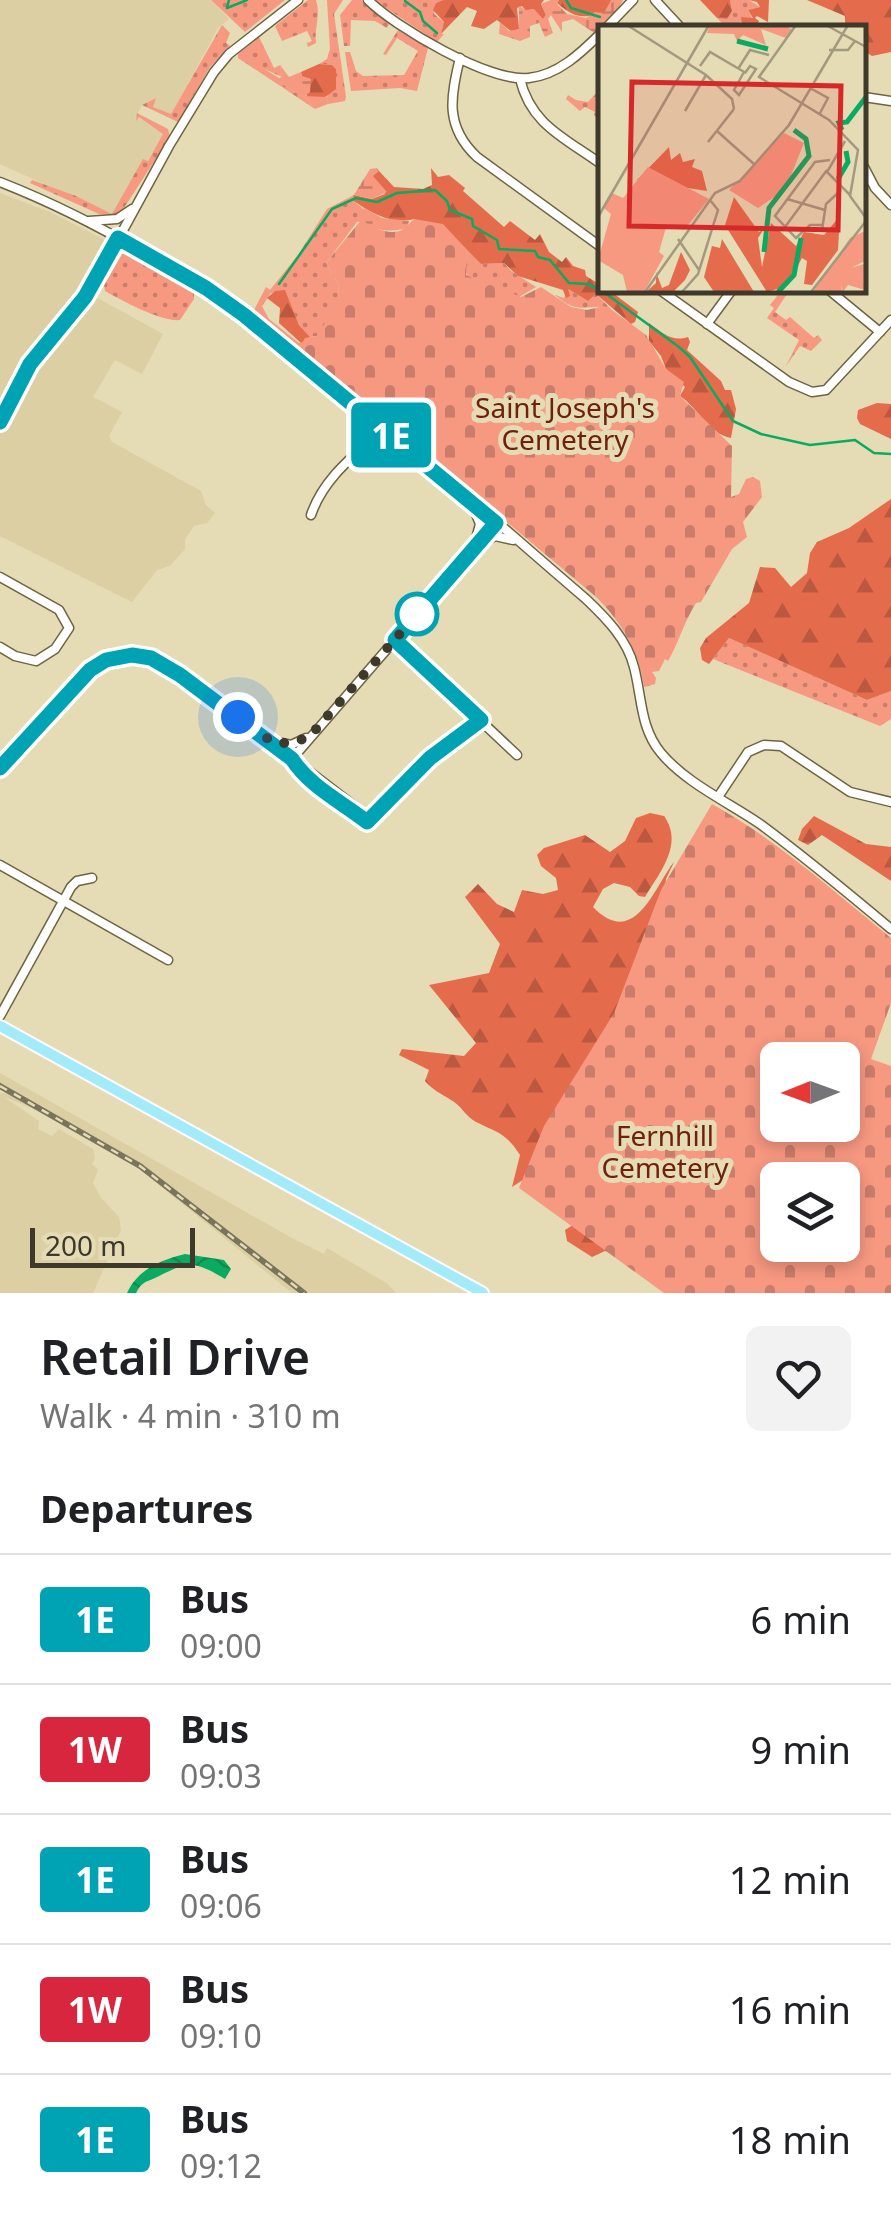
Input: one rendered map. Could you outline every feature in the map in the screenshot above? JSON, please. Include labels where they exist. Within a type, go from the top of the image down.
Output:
[{"type":"main road","points":[[0,1026],[483,1293]]},
{"type":"street","points":[[0,422],[30,364],[85,297],[224,58],[298,0]]},
{"type":"street","points":[[368,0],[396,22],[460,58],[520,79],[557,69],[598,35]]},
{"type":"street","points":[[609,25],[633,0]]},
{"type":"street","points":[[655,0],[678,25]]},
{"type":"street","points":[[460,58],[450,102],[453,123],[463,142],[476,157],[598,245]]},
{"type":"street","points":[[520,79],[534,115],[598,162]]},
{"type":"street","points":[[866,98],[891,101]]},
{"type":"street","points":[[866,171],[875,188],[891,204]]},
{"type":"street","points":[[0,182],[118,238],[220,298],[384,428],[599,611],[622,639],[633,664],[641,707],[653,741],[675,767],[788,845],[891,929]]},
{"type":"street","points":[[84,221],[117,218],[135,206]]},
{"type":"street","points":[[663,292],[784,379],[816,392],[826,390],[891,320]]},
{"type":"street","points":[[707,324],[731,292]]},
{"type":"street","points":[[832,292],[880,332]]},
{"type":"street","points":[[312,515],[334,475],[384,428]]},
{"type":"street","points":[[468,499],[480,524],[472,550]]},
{"type":"street","points":[[292,759],[496,523]]},
{"type":"street","points":[[472,550],[495,536],[519,542]]},
{"type":"street","points":[[0,578],[59,610],[69,628],[55,649],[36,661],[0,647]]},
{"type":"street","points":[[395,640],[517,755]]},
{"type":"street","points":[[0,768],[98,664],[124,656],[153,659],[306,767],[356,808],[367,822]]},
{"type":"street","points":[[265,738],[291,745],[310,736]]},
{"type":"street","points":[[306,767],[304,755],[310,736]]},
{"type":"street","points":[[718,796],[748,752],[764,745],[781,746],[850,792],[891,802]]},
{"type":"street","points":[[292,759],[300,772],[352,814],[359,815]]},
{"type":"street","points":[[0,866],[168,960]]},
{"type":"street","points":[[0,1016],[75,882],[92,878]]},
{"type":"shaded area","points":[[0,0],[211,0],[229,19],[218,28],[171,115],[153,107],[156,98],[142,105],[135,118],[164,133],[112,215],[0,164]]},
{"type":"shaded area","points":[[0,193],[50,212],[107,241],[83,290],[163,334],[142,374],[115,360],[93,397],[122,412],[109,436],[112,442],[201,491],[206,505],[215,513],[207,523],[194,526],[185,539],[185,549],[170,566],[157,570],[132,602],[0,536]]},
{"type":"shaded area","points":[[0,1073],[292,1238],[324,1254],[327,1248],[388,1284],[396,1293],[292,1293],[132,1163],[37,1110],[4,1097],[39,1121],[38,1129],[52,1136],[59,1129],[93,1149],[92,1164],[98,1170],[93,1183],[119,1217],[121,1230],[93,1293],[0,1293],[0,1093],[7,1093],[0,1088]]},
{"type":"green space","points":[[211,0],[285,0],[245,32]]},
{"type":"green space","points":[[308,0],[316,0],[316,43],[308,47],[307,43],[312,41],[307,31],[282,41],[275,26]]},
{"type":"green space","points":[[327,0],[343,0],[334,14],[346,97],[345,101],[328,104],[336,69],[319,64],[327,59],[330,49]]},
{"type":"green space","points":[[352,0],[361,0],[389,24],[387,28],[375,21],[351,20],[350,46],[344,46],[340,15]]},
{"type":"green space","points":[[374,0],[443,0],[436,3],[434,14],[444,22],[444,34],[437,42]]},
{"type":"green space","points":[[443,0],[544,0],[541,4],[546,15],[543,20],[533,9],[517,8],[519,29],[512,32],[497,20],[484,29],[471,26],[477,11],[467,7],[441,34],[444,22],[433,10]]},
{"type":"green space","points":[[559,0],[557,4],[567,14],[586,18],[595,12],[604,13],[611,0],[623,0],[605,25],[598,25],[596,34],[573,19],[562,22],[562,32],[551,15],[548,19],[553,33],[545,37],[539,23],[530,26],[530,37],[520,41],[499,34],[500,22],[509,31],[519,29],[519,6],[534,9],[543,19],[546,15],[541,4]]},
{"type":"green space","points":[[700,0],[730,0],[732,11],[727,19],[717,18]]},
{"type":"green space","points":[[730,0],[749,0],[760,7],[748,10],[752,18],[740,22],[741,25],[724,25],[717,18],[727,19],[732,11]]},
{"type":"green space","points":[[749,0],[769,0],[768,22],[757,16],[758,25],[742,25],[741,17],[753,18],[748,10],[760,7]]},
{"type":"green space","points":[[807,0],[891,0],[891,52],[872,56],[866,52],[866,25],[845,25],[845,16]]},
{"type":"green space","points":[[611,2],[605,13],[584,16],[569,12],[557,3]]},
{"type":"green space","points":[[222,25],[230,33],[226,43],[230,46],[210,67],[178,122],[142,105],[156,98],[153,107],[171,114]]},
{"type":"green space","points":[[398,30],[428,48],[417,91],[351,91],[345,52],[350,52],[356,71],[363,76],[404,75],[418,51],[397,38],[383,54]]},
{"type":"green space","points":[[259,37],[274,68],[280,65],[282,77],[243,59],[308,100],[315,109],[238,58]]},
{"type":"green space","points":[[247,58],[279,78],[280,65],[289,77],[301,72],[311,79],[310,92],[305,96],[327,97],[328,104],[315,109],[308,100],[242,59]]},
{"type":"green space","points":[[319,64],[336,69],[336,89],[324,98],[307,97],[301,72]]},
{"type":"green space","points":[[598,91],[598,118],[595,112],[585,107],[580,111],[566,99],[568,95],[588,102]]},
{"type":"green space","points":[[137,113],[168,129],[170,137],[120,214],[112,214],[143,159],[148,161],[163,134],[139,117],[136,121]]},
{"type":"green space","points":[[431,168],[438,177],[449,175],[504,227],[510,221],[535,240],[540,234],[549,252],[562,262],[566,257],[573,266],[585,270],[586,276],[598,283],[598,292],[612,292],[638,312],[635,322],[631,324],[596,294],[588,301],[568,289],[570,296],[566,298],[563,290],[518,276],[504,263],[481,264],[453,236],[414,219],[382,217],[354,201],[354,195],[372,199],[385,194],[372,176],[374,171],[379,171],[394,187],[423,189],[432,185]]},
{"type":"green space","points":[[370,169],[379,171],[373,176],[387,192],[372,199],[354,195]]},
{"type":"green space","points":[[32,180],[76,196],[112,214],[99,214],[30,183]]},
{"type":"green space","points":[[354,195],[356,203],[366,211],[364,221],[357,222],[326,263],[339,285],[338,295],[343,298],[347,316],[310,337],[299,325],[285,291],[271,293],[262,306],[269,319],[299,343],[303,342],[299,348],[253,312],[266,287],[270,290],[298,255],[327,209]]},
{"type":"green space","points":[[364,208],[382,218],[409,221],[407,228],[373,227],[364,221]]},
{"type":"green space","name":"Saint Joseph's Cemetery","points":[[362,219],[375,228],[392,232],[402,230],[414,219],[443,224],[467,250],[466,275],[521,297],[541,287],[571,307],[587,310],[604,306],[612,310],[646,335],[666,369],[684,382],[680,396],[732,446],[731,497],[739,494],[746,479],[760,481],[762,497],[743,522],[747,537],[732,549],[701,602],[696,603],[668,661],[665,659],[659,671],[652,672],[655,684],[644,687],[627,637],[595,596],[299,348],[305,338],[317,336],[334,308],[347,315],[340,309],[343,299],[338,295],[339,285],[326,263]]},
{"type":"green space","points":[[467,250],[481,264],[504,263],[536,287],[519,297],[468,276]]},
{"type":"green space","points":[[124,251],[194,290],[194,299],[180,320],[153,314],[105,291],[104,285]]},
{"type":"green space","points":[[568,289],[588,301],[596,294],[612,310],[579,308],[555,295],[564,298]]},
{"type":"green space","points":[[285,290],[299,325],[310,337],[301,343],[279,323],[280,308],[267,298],[275,291]]},
{"type":"green space","points":[[784,292],[787,294],[775,312],[786,320],[790,317],[814,338],[818,335],[822,340],[811,351],[800,346],[786,366],[799,340],[767,318],[774,308],[770,305]]},
{"type":"green space","points":[[649,323],[673,338],[688,337],[687,350],[721,381],[725,390],[731,390],[736,409],[731,438],[716,431],[680,396],[685,387],[666,369],[649,341]]},
{"type":"green space","points":[[877,403],[891,404],[891,439],[860,424],[857,418],[858,410]]},
{"type":"green space","points":[[891,499],[891,691],[867,700],[729,638],[709,664],[702,660],[700,648],[706,638],[749,603],[760,567],[775,568],[791,587],[807,573],[810,553],[817,542],[849,528]]},
{"type":"green space","points":[[729,638],[867,700],[891,691],[891,719],[880,726],[713,659]]},
{"type":"green space","name":"Fernhill Cemetery","points":[[712,804],[782,850],[891,938],[891,1003],[871,1059],[891,1066],[891,1293],[664,1293],[519,1188],[544,1126],[614,1013],[661,890]]},
{"type":"green space","points":[[650,813],[664,816],[672,837],[668,858],[645,897],[614,883],[603,889],[593,907],[621,922],[632,918],[651,899],[674,862],[665,891],[760,1088],[760,1142],[630,1261],[605,1251],[592,1257],[567,1241],[565,1230],[579,1221],[529,1176],[512,1187],[520,1155],[510,1142],[472,1120],[431,1087],[425,1081],[429,1070],[399,1055],[402,1049],[464,1056],[476,1043],[429,985],[489,973],[500,944],[465,897],[478,884],[497,904],[514,912],[522,890],[543,894],[558,890],[556,878],[541,866],[537,855],[544,848],[585,835],[610,852],[625,841],[636,818]]},
{"type":"green space","points":[[814,816],[866,844],[891,847],[891,881],[822,835],[808,845],[798,840]]},
{"type":"water","points":[[185,1254],[224,1260],[231,1269],[225,1279],[205,1268],[183,1266],[146,1282],[136,1293],[127,1293],[151,1267]]},
{"type":"waterway","points":[[229,0],[227,8],[247,0]]},
{"type":"waterway","points":[[566,0],[571,8],[600,17]]},
{"type":"waterway","points":[[405,1],[437,33]]},
{"type":"waterway","points":[[279,284],[332,209],[356,198],[377,202],[397,193],[435,190],[450,210],[472,219],[473,226],[497,240],[499,249],[535,251],[538,257],[550,260],[569,283],[598,289]]},
{"type":"waterway","points":[[604,292],[690,357],[733,421],[761,434],[810,445],[855,440],[874,453],[891,454]]},
{"type":"railway","points":[[0,1086],[140,1166],[304,1293]]},
{"type":"bus line","name":"1E","points":[[0,422],[30,364],[85,297],[118,238],[206,288],[244,315],[496,523],[395,640],[481,720],[430,758],[367,822],[300,772],[292,759],[210,694],[143,656],[114,657],[90,670],[0,768]]},
{"type":"route","points":[[238,717],[265,738],[282,744],[291,745],[310,736],[420,611],[417,614]]}]
